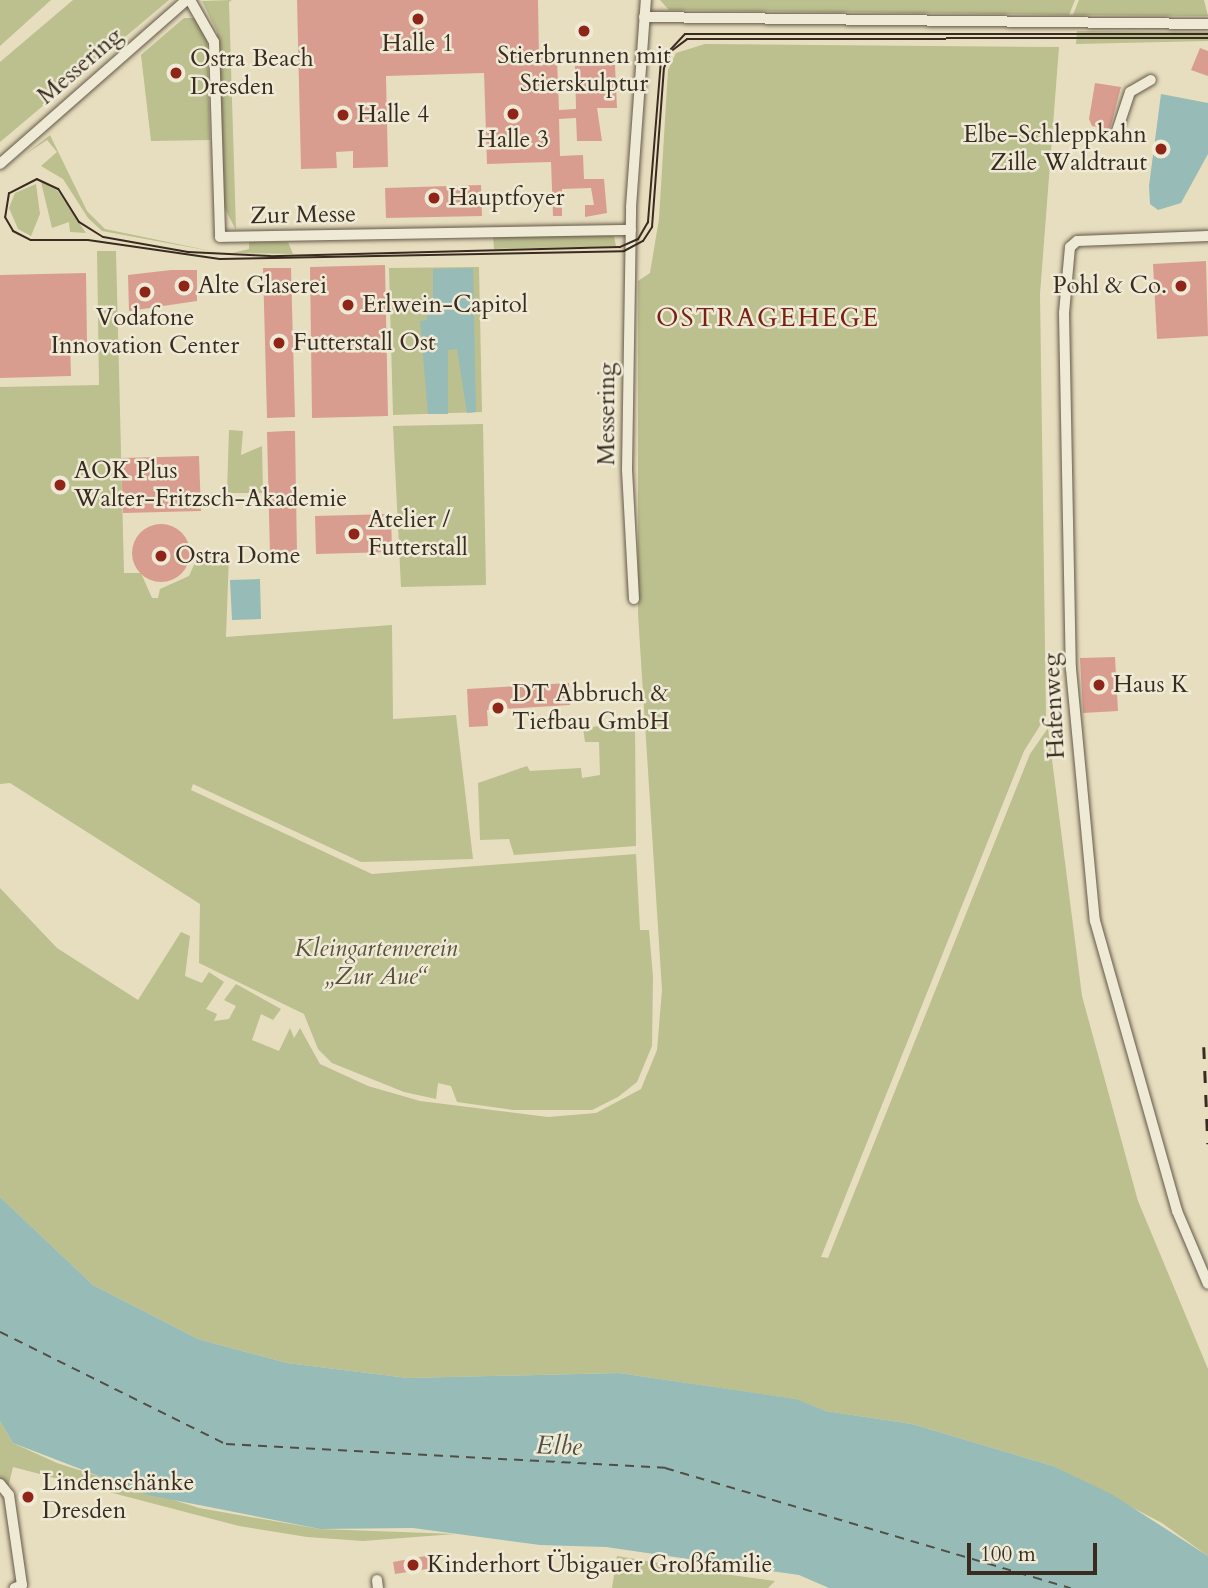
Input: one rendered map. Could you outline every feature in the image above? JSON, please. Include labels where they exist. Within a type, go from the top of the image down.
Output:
[{"type":"street","name":"Messering","points":[[0,164],[188,0]]},
{"type":"street","name":"Zur Messe","points":[[188,0],[214,42],[220,237],[631,230]]},
{"type":"street","points":[[646,0],[644,17],[1208,24]]},
{"type":"street","name":"Messering","points":[[634,599],[627,470],[631,230],[644,17]]},
{"type":"street","points":[[1117,131],[1130,92],[1151,80]]},
{"type":"street","name":"Hafenweg","points":[[1208,236],[1077,241],[1068,260],[1065,313],[1071,669],[1095,921],[1177,1211],[1208,1284]]},
{"type":"street","points":[[0,1484],[9,1495],[22,1585],[15,1588]]},
{"type":"green space","points":[[0,0],[51,0],[0,46]]},
{"type":"green space","points":[[73,0],[169,0],[0,142],[0,62]]},
{"type":"green space","points":[[232,0],[229,2],[236,230],[224,207],[217,32],[202,1]]},
{"type":"green space","points":[[660,0],[1075,0],[1069,15],[669,10]]},
{"type":"green space","points":[[1079,0],[1204,0],[1208,16],[1073,15]]},
{"type":"green space","name":"Ostra Beach Dresden","points":[[184,18],[196,18],[207,40],[210,140],[151,141],[141,55]]},
{"type":"green space","points":[[1077,31],[1208,32],[1208,41],[1076,44]]},
{"type":"green space","points":[[705,44],[1059,47],[1040,294],[1046,716],[1024,751],[821,1257],[828,1258],[1030,754],[1048,728],[1082,996],[1138,1201],[1208,1369],[1208,1556],[1162,1523],[1053,1466],[912,1424],[826,1411],[795,1399],[619,1373],[408,1378],[287,1363],[198,1339],[93,1285],[0,1197],[0,888],[57,948],[138,1000],[181,932],[190,936],[185,976],[202,983],[209,972],[224,982],[206,1009],[217,1014],[214,1021],[229,1019],[236,1006],[224,1000],[236,984],[281,1009],[273,1020],[261,1014],[252,1040],[279,1051],[290,1028],[294,1038],[300,1028],[320,1064],[368,1086],[420,1101],[548,1117],[596,1113],[641,1089],[657,1050],[662,990],[638,614],[638,281],[650,273],[659,219],[668,70],[676,53]]},
{"type":"green space","points":[[50,135],[87,211],[105,229],[216,252],[102,231],[88,218],[63,179],[41,166],[57,152],[47,140],[26,154]]},
{"type":"green space","points":[[41,182],[57,190],[86,233],[70,232],[69,222],[52,228]]},
{"type":"green space","points":[[36,184],[40,214],[31,236],[18,229],[9,208],[15,193]]},
{"type":"green space","points":[[493,236],[614,236],[616,246],[494,249]]},
{"type":"green space","points":[[249,242],[288,242],[293,254],[232,253],[249,249]]},
{"type":"green space","name":"Kleingartenverein „Zur Aue“","points":[[97,251],[116,251],[124,573],[141,573],[152,598],[158,598],[160,589],[189,576],[198,556],[229,555],[226,637],[392,625],[393,719],[456,715],[473,859],[361,862],[193,784],[191,790],[372,874],[636,854],[640,930],[649,930],[653,977],[652,1046],[637,1082],[618,1097],[592,1110],[513,1110],[457,1102],[451,1086],[438,1083],[436,1099],[404,1092],[332,1063],[318,1049],[304,1014],[199,963],[200,904],[10,783],[0,784],[0,387],[99,385]]},
{"type":"green space","points":[[479,267],[482,412],[393,415],[389,268]]},
{"type":"green space","points":[[483,424],[486,585],[401,587],[393,426]]},
{"type":"green space","points":[[229,430],[243,431],[241,455],[262,446],[263,493],[227,493]]},
{"type":"green space","points":[[622,723],[635,726],[636,846],[514,855],[509,839],[480,840],[478,783],[527,766],[530,771],[581,768],[582,778],[600,775],[599,742],[585,742],[583,728]]},
{"type":"green space","points":[[0,1421],[13,1443],[57,1463],[199,1508],[320,1529],[455,1534],[363,1541],[307,1537],[239,1526],[13,1467],[8,1488],[0,1479]]},
{"type":"green space","points":[[617,1556],[775,1581],[768,1588],[612,1588]]},
{"type":"water","points":[[1161,94],[1208,103],[1208,154],[1181,203],[1158,210],[1150,204],[1149,186]]},
{"type":"water","points":[[473,268],[476,412],[467,413],[457,349],[448,350],[448,414],[428,414],[420,321],[427,320],[426,298],[433,298],[433,269]]},
{"type":"water","points":[[260,579],[261,619],[232,620],[230,580]]},
{"type":"water","name":"Elbe","points":[[0,1197],[93,1285],[198,1339],[287,1363],[408,1378],[619,1373],[796,1399],[826,1411],[912,1424],[1053,1466],[1113,1495],[1208,1556],[1208,1588],[829,1588],[799,1575],[606,1547],[540,1545],[413,1528],[320,1529],[148,1495],[13,1443],[0,1421]]},
{"type":"building","points":[[297,0],[538,0],[539,58],[557,58],[559,110],[576,109],[575,66],[615,65],[617,108],[597,108],[602,141],[577,141],[576,118],[559,119],[560,156],[583,155],[584,179],[604,179],[607,213],[585,217],[585,205],[594,205],[591,188],[562,189],[562,216],[553,216],[551,162],[487,164],[484,73],[386,76],[388,167],[353,168],[353,151],[336,152],[337,168],[301,169]]},
{"type":"building","points":[[1200,48],[1208,51],[1208,76],[1191,70]]},
{"type":"building","points":[[1095,83],[1121,87],[1110,129],[1092,126],[1089,119]]},
{"type":"building","name":"Hauptfoyer","points":[[481,185],[482,216],[386,218],[385,188]]},
{"type":"building","name":"Pohl & Co.","points":[[1206,261],[1208,336],[1157,339],[1153,264]]},
{"type":"building","name":"Erlwein-Capitol","points":[[385,265],[388,416],[312,418],[310,267]]},
{"type":"building","name":"Futterstall Ost","points":[[263,268],[291,268],[295,417],[267,418]]},
{"type":"building","points":[[197,270],[197,301],[129,311],[128,275]]},
{"type":"building","points":[[86,273],[87,342],[70,343],[71,376],[0,378],[0,275]]},
{"type":"building","points":[[295,431],[297,554],[270,555],[267,432]]},
{"type":"building","points":[[199,456],[201,511],[123,513],[121,458]]},
{"type":"building","name":"Atelier / Futterstall","points":[[391,514],[392,552],[316,554],[315,516]]},
{"type":"building","name":"Ostra Dome","points":[[161,524],[177,529],[185,537],[190,553],[185,569],[177,577],[161,582],[145,577],[137,569],[132,553],[137,537],[145,529]]},
{"type":"building","name":"Haus K","points":[[1115,657],[1118,711],[1083,713],[1080,658]]},
{"type":"building","name":"DT Abbruch & Tiefbau GmbH","points":[[569,683],[570,705],[487,710],[488,726],[469,727],[467,689]]},
{"type":"building","name":"Kinderhort Übigauer Großfamilie","points":[[431,1555],[433,1568],[395,1574],[393,1562]]},
{"type":"ferry route","points":[[0,1332],[226,1444],[665,1468],[1071,1588]]},
{"type":"tram line","points":[[1208,34],[685,34],[661,60],[648,222],[638,239],[620,247],[270,256],[188,252],[103,237],[79,222],[58,189],[37,179],[9,193],[5,217],[13,231],[31,240],[88,240],[220,259],[624,251],[643,241],[652,227],[664,68],[670,52],[687,39],[1208,38]]},
{"type":"railway","points":[[1204,1047],[1208,1144]]},
{"type":"place","name":"Halle 1","points":[[418,19]]},
{"type":"place","name":"Stierbrunnen mit Stierskulptur","points":[[584,31]]},
{"type":"place","name":"Ostra Beach Dresden","points":[[176,73]]},
{"type":"place","name":"Halle 3","points":[[513,114]]},
{"type":"place","name":"Halle 4","points":[[343,115]]},
{"type":"place","name":"Elbe-Schleppkahn Zille Waldtraut","points":[[1161,149]]},
{"type":"place","name":"Hauptfoyer","points":[[434,198]]},
{"type":"place","name":"Alte Glaserei","points":[[184,286]]},
{"type":"place","name":"Pohl & Co.","points":[[1181,286]]},
{"type":"place","name":"Vodafone Innovation Center","points":[[145,292]]},
{"type":"place","name":"Erlwein-Capitol","points":[[348,305]]},
{"type":"place","name":"Futterstall Ost","points":[[279,343]]},
{"type":"place","name":"AOK Plus Walter-Fritzsch-Akademie","points":[[60,485]]},
{"type":"place","name":"Atelier / Futterstall","points":[[354,534]]},
{"type":"place","name":"Ostra Dome","points":[[161,556]]},
{"type":"place","name":"Haus K","points":[[1099,685]]},
{"type":"place","name":"DT Abbruch & Tiefbau GmbH","points":[[498,708]]},
{"type":"place","name":"Lindenschänke Dresden","points":[[28,1497]]},
{"type":"place","name":"Kinderhort Übigauer Großfamilie","points":[[413,1565]]},
{"type":"district","name":"OSTRAGEHEGE","points":[[768,318]]}]
